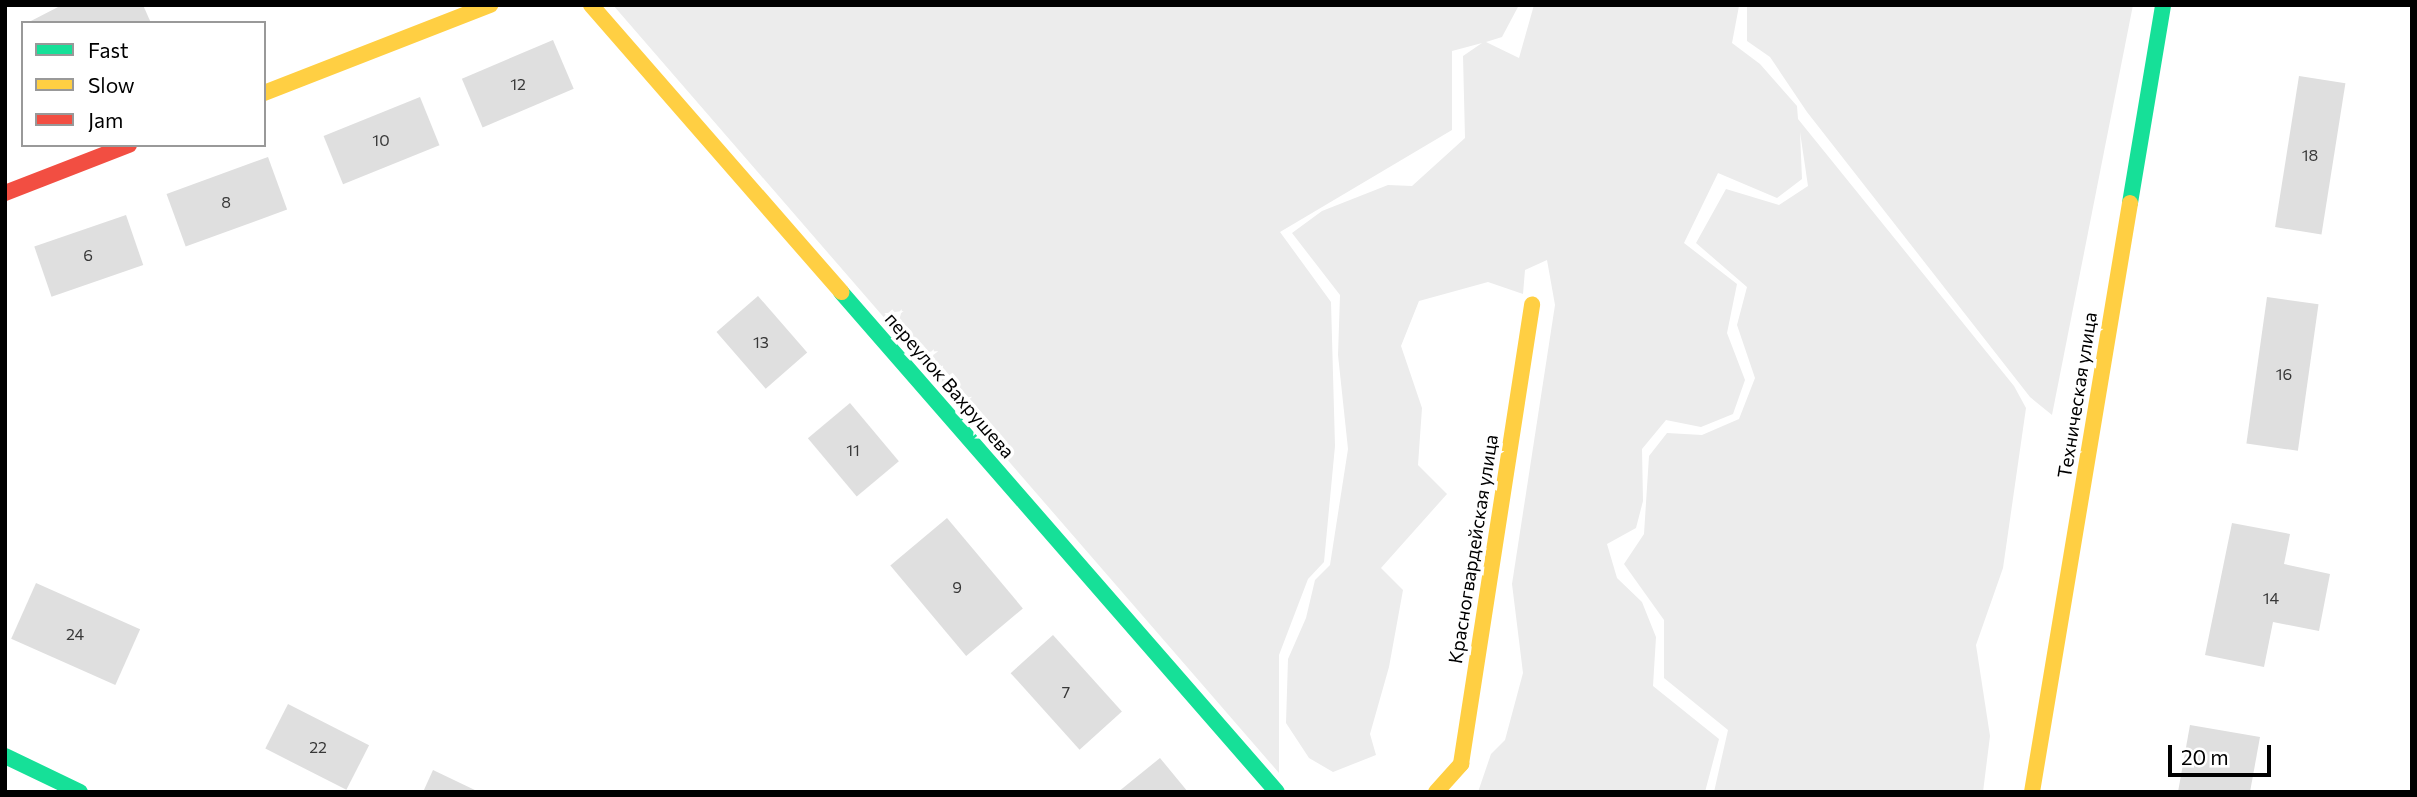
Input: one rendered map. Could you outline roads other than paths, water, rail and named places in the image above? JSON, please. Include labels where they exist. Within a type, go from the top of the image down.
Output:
[{"type":"street","points":[[266,92],[490,5]]},
{"type":"street","name":"переулок Вахрушева","points":[[591,5],[1277,792]]},
{"type":"street","name":"Техническая улица","points":[[2032,792],[2163,5]]},
{"type":"street","points":[[5,193],[124,147]]},
{"type":"street","name":"Красногвардейская улица","points":[[1436,792],[1461,764],[1532,304]]},
{"type":"street","points":[[5,756],[80,792]]}]
